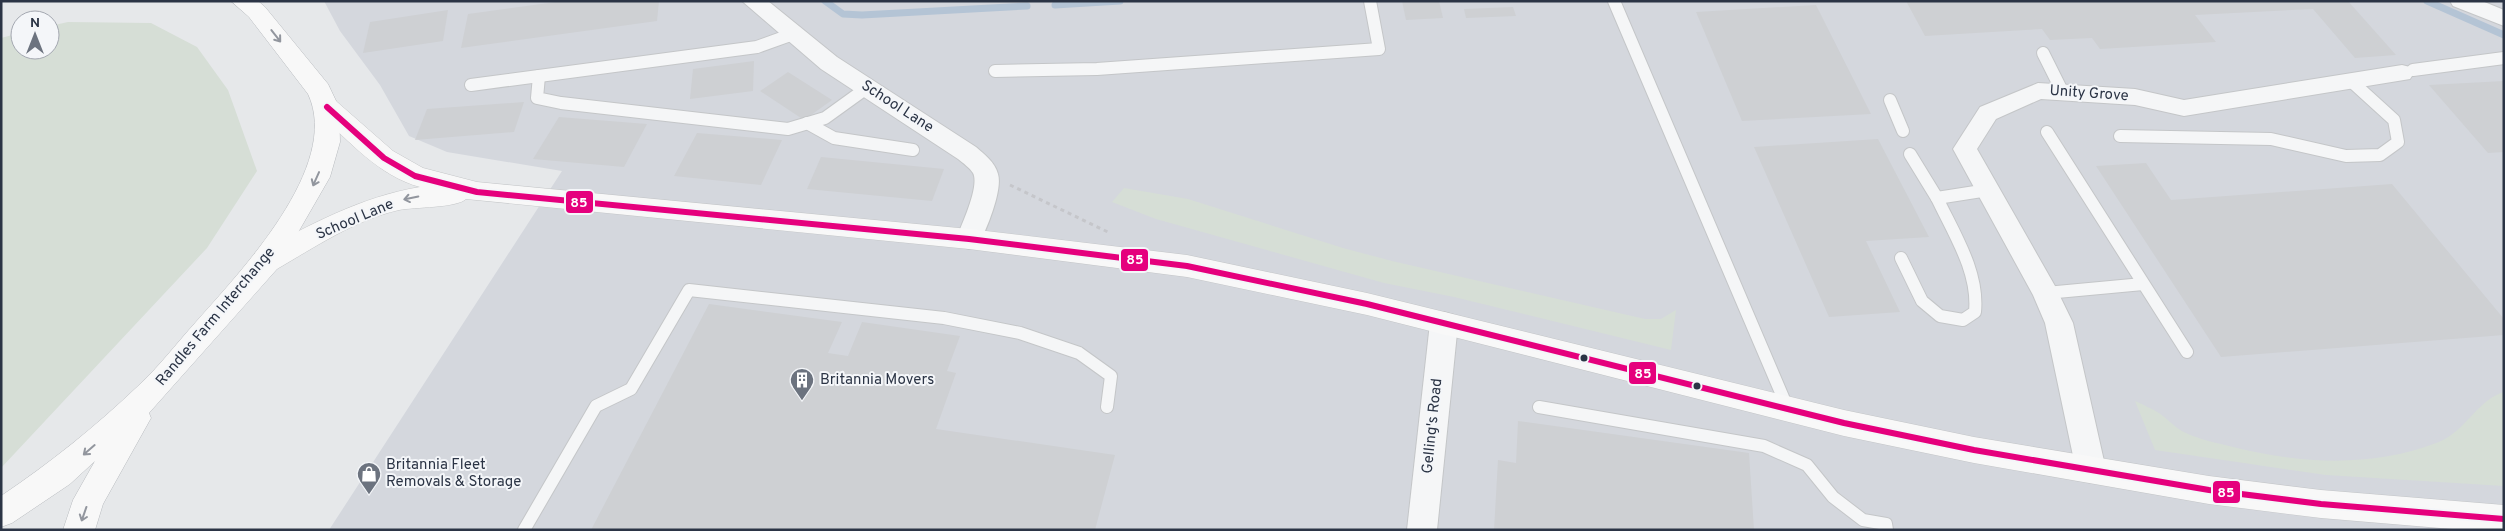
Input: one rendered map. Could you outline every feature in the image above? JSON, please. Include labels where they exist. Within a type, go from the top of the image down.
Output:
[{"type":"main road","name":"Randles Farm Interchange","points":[[1,513],[59,474],[149,395],[267,261],[318,177],[327,142],[327,107],[319,90],[250,5]]},
{"type":"main road","name":"School Lane","points":[[327,107],[384,158],[415,176],[477,192],[969,239],[1187,266],[1278,284],[1444,323],[1788,409],[1974,450],[2209,490],[2321,504],[2504,519]]},
{"type":"main road","name":"School Lane","points":[[267,261],[338,223],[381,205],[417,196],[477,192]]},
{"type":"main road","points":[[79,530],[89,500],[149,395]]},
{"type":"street","name":"School Lane","points":[[753,1],[829,63],[967,153],[986,175]]},
{"type":"street","points":[[2461,1],[2504,19]]},
{"type":"street","name":"Unity Grove","points":[[2091,470],[2059,323],[2046,292],[1965,149],[1988,113],[2038,91],[2135,97],[2184,108],[2250,99],[2350,80],[2408,72]]},
{"type":"street","points":[[969,239],[985,190],[986,175]]},
{"type":"street","name":"Gelling's Road","points":[[1422,530],[1444,323]]},
{"type":"lane","points":[[995,71],[1097,69],[1379,49],[1370,1]]},
{"type":"lane","points":[[1614,1],[1788,409]]},
{"type":"lane","points":[[471,85],[757,47],[793,34]]},
{"type":"lane","points":[[2043,53],[2063,93]]},
{"type":"lane","points":[[2408,72],[2504,58]]},
{"type":"lane","points":[[539,76],[537,98],[561,103],[788,129],[825,118],[868,87]]},
{"type":"lane","points":[[2120,136],[2272,139],[2346,156],[2380,154],[2398,142],[2394,120],[2350,80]]},
{"type":"lane","points":[[1890,100],[1903,131]]},
{"type":"lane","points":[[807,123],[834,138],[913,150]]},
{"type":"lane","points":[[2046,132],[2187,352]]},
{"type":"lane","points":[[1901,258],[1922,301],[1940,316],[1963,320],[1975,312],[1977,294],[1973,276],[1937,198],[1910,154]]},
{"type":"lane","points":[[1937,198],[1988,190]]},
{"type":"lane","points":[[2046,292],[2144,284]]},
{"type":"lane","points":[[524,530],[596,406],[631,389],[690,290],[944,318],[1020,333],[1079,353],[1111,376],[1106,407]]},
{"type":"lane","points":[[1539,407],[1764,446],[1808,464],[1833,497],[1863,520],[1886,524],[1886,530]]},
{"type":"path","points":[[986,175],[1119,237],[1115,256]]},
{"type":"shaded area","points":[[324,1],[2504,1],[2504,530],[329,530],[562,171],[447,152],[409,136],[380,85],[340,31]]},
{"type":"shaded area","points":[[68,22],[151,23],[197,47],[228,90],[257,171],[207,248],[1,468],[1,38],[10,36],[10,60],[60,60],[60,24]]},
{"type":"shaded area","points":[[1124,188],[1188,199],[1343,248],[1392,261],[1645,319],[1661,319],[1676,310],[1671,350],[1454,297],[1384,283],[1156,219],[1112,202]]},
{"type":"shaded area","points":[[2504,392],[2504,486],[2326,475],[2155,450],[2135,401],[2159,413],[2182,431],[2203,439],[2259,453],[2310,460],[2336,461],[2388,456],[2439,442],[2449,437],[2486,402]]},
{"type":"building","points":[[563,1],[659,1],[657,21],[461,48],[468,14]]},
{"type":"building","points":[[1402,1],[1439,1],[1443,18],[1406,20]]},
{"type":"building","points":[[1906,1],[2348,1],[2396,55],[2355,58],[2313,9],[2195,15],[2216,42],[2100,49],[2092,38],[2050,40],[2042,29],[1925,36]]},
{"type":"building","points":[[1816,5],[1871,114],[1742,121],[1696,12]]},
{"type":"building","points":[[1513,7],[1516,16],[1466,18],[1464,9]]},
{"type":"building","points":[[448,10],[443,41],[363,53],[370,22]]},
{"type":"building","points":[[754,61],[753,91],[690,99],[693,69]]},
{"type":"building","points":[[788,72],[832,100],[804,120],[760,91]]},
{"type":"building","points":[[2504,81],[2504,152],[2488,153],[2429,85]]},
{"type":"building","points":[[524,102],[514,132],[415,140],[427,109]]},
{"type":"building","points":[[559,117],[647,124],[624,167],[533,159]]},
{"type":"building","points":[[697,133],[782,140],[761,185],[674,176]]},
{"type":"building","points":[[1878,139],[1929,237],[1866,241],[1900,312],[1829,317],[1754,147]]},
{"type":"building","points":[[821,157],[944,169],[932,201],[807,189]]},
{"type":"building","points":[[2146,163],[2171,200],[2392,184],[2504,319],[2504,335],[2221,357],[2096,166]]},
{"type":"building","name":"Britannia Movers","points":[[709,304],[842,322],[828,353],[848,356],[862,322],[960,336],[947,371],[956,373],[936,429],[1115,455],[1095,530],[591,530]]},
{"type":"building","points":[[1518,421],[1749,453],[1754,530],[1494,530],[1498,460],[1516,463]]},
{"type":"waterway","points":[[825,1],[843,14],[862,15],[1027,6]]},
{"type":"waterway","points":[[1055,5],[1120,1]]},
{"type":"waterway","points":[[2427,1],[2504,35]]},
{"type":"transit line","name":"85","points":[[327,107],[384,158],[415,176],[477,192],[969,239],[1187,266],[1367,304],[1844,423],[1974,450],[2209,490],[2321,504],[2504,519]]},
{"type":"place","name":"Britannia Movers","points":[[802,401]]},
{"type":"place","name":"Britannia Fleet Removals & Storage","points":[[369,495]]}]
